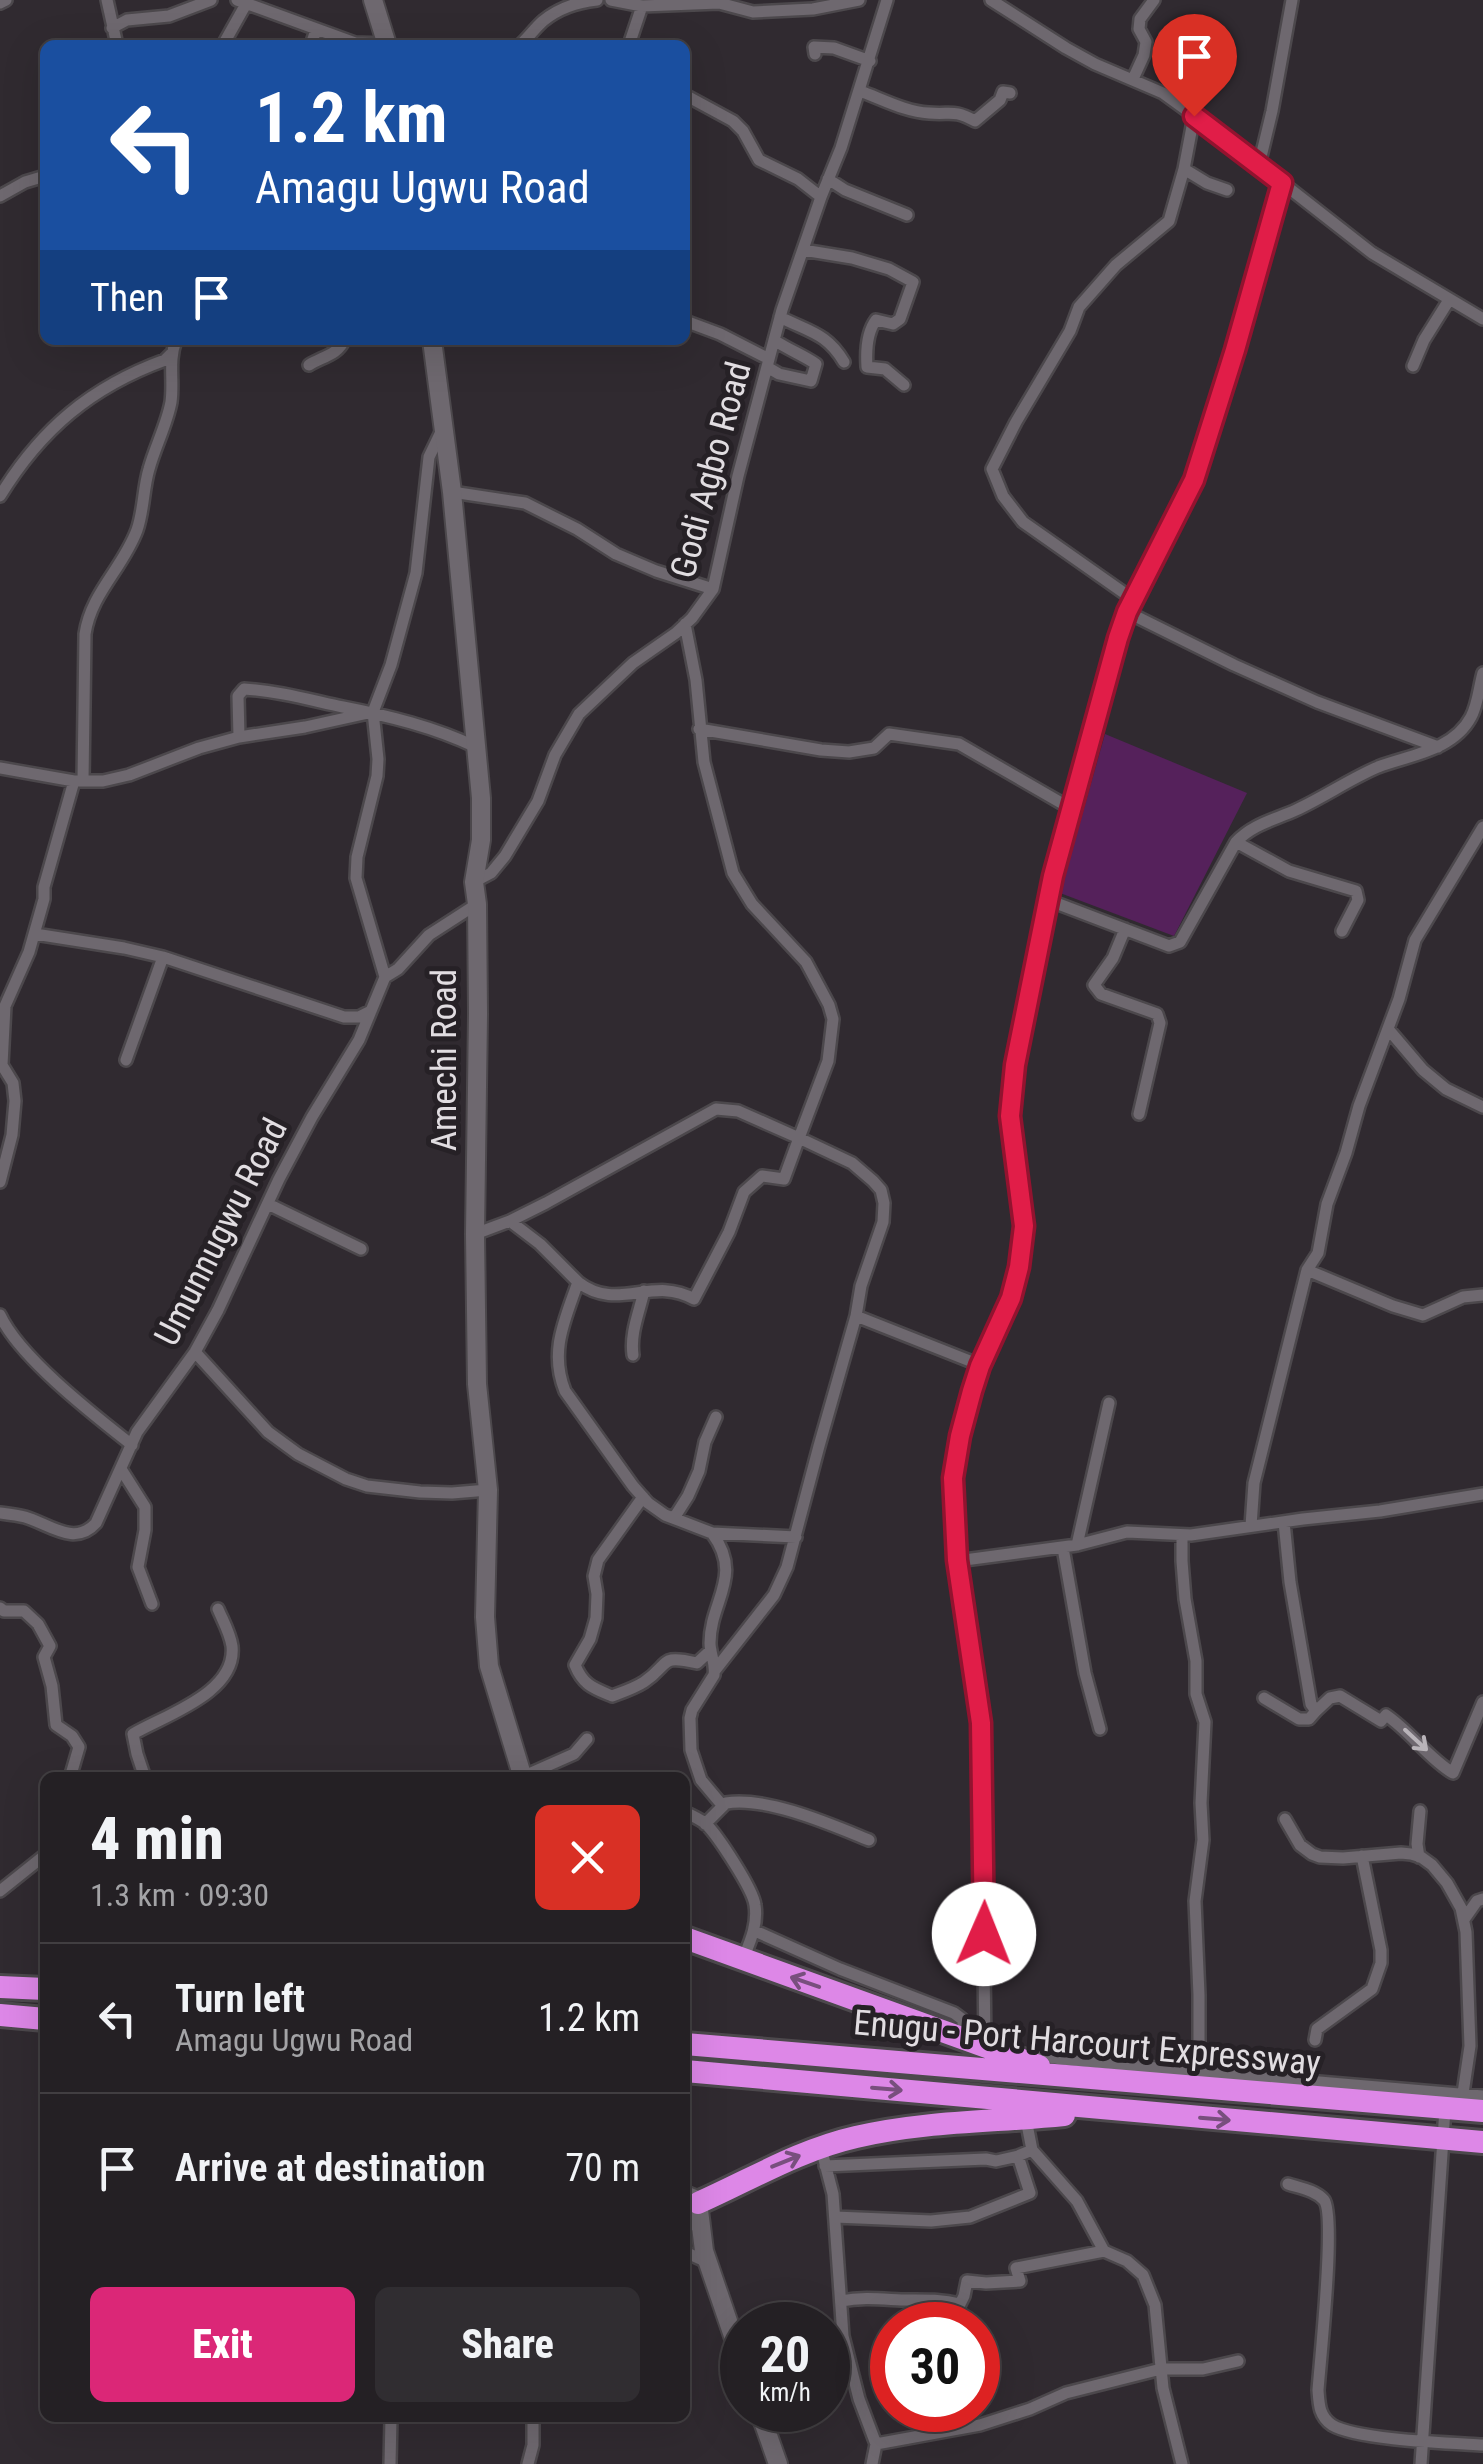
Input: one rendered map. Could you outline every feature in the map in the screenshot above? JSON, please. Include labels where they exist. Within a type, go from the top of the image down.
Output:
[{"type":"highway","points":[[690,1940],[1061,2074]]},
{"type":"highway","points":[[0,1987],[40,1989]]},
{"type":"highway","points":[[0,2014],[40,2018]]},
{"type":"highway","name":"Enugu - Port Harcourt Expressway","points":[[690,2044],[1463,2106]]},
{"type":"highway","points":[[690,2071],[1118,2110]]},
{"type":"highway","points":[[690,2212],[776,2164],[823,2157],[854,2138],[917,2127],[1118,2110]]},
{"type":"highway","name":"Enugu - Port Harcourt Expressway","points":[[1118,2110],[1483,2142]]},
{"type":"main road","points":[[373,0],[385,40]]},
{"type":"main road","name":"Amechi Road","points":[[433,345],[452,492],[481,798],[481,840],[474,882],[478,1014],[475,1234],[478,1384],[488,1490],[486,1652],[520,1772]]},
{"type":"main road","points":[[690,2212],[699,2255],[720,2307]]},
{"type":"main road","points":[[767,2432],[778,2464]]},
{"type":"street","points":[[107,0],[115,40]]},
{"type":"street","points":[[112,28],[127,20],[168,16],[211,0]]},
{"type":"street","points":[[525,40],[543,21],[576,2],[595,0]]},
{"type":"street","points":[[611,0],[642,6],[719,3],[753,12],[859,0]]},
{"type":"street","name":"Godi Agbo Road","points":[[474,882],[490,874],[505,856],[538,800],[555,755],[580,714],[632,663],[692,618],[713,588],[780,317],[870,62],[887,0]]},
{"type":"street","points":[[991,0],[1066,48],[1184,107],[1372,253],[1449,300],[1482,314]]},
{"type":"street","points":[[1133,79],[1146,42],[1140,19],[1154,0]]},
{"type":"street","points":[[1260,165],[1292,0]]},
{"type":"street","points":[[225,40],[242,2],[346,40]]},
{"type":"street","points":[[631,40],[642,6]]},
{"type":"street","points":[[312,40],[316,30]]},
{"type":"street","points":[[1166,36],[1182,84],[1184,107]]},
{"type":"street","points":[[815,54],[814,47],[834,48],[870,62]]},
{"type":"street","points":[[860,91],[897,105],[928,113],[950,111],[975,121],[1000,100],[1003,92],[1010,93]]},
{"type":"street","points":[[690,98],[733,121],[759,160],[798,179],[821,197]]},
{"type":"street","points":[[1194,116],[1169,222],[1116,265],[1080,307],[992,470],[1003,496],[1023,522],[1130,606],[1234,665],[1318,702],[1438,747]]},
{"type":"street","points":[[1184,169],[1227,190]]},
{"type":"street","points":[[0,196],[40,178]]},
{"type":"street","points":[[828,179],[845,190],[907,214]]},
{"type":"street","points":[[976,2042],[984,1880],[981,1723],[957,1560],[953,1483],[960,1436],[980,1366],[1011,1298],[1024,1242],[1010,1116],[1015,1065],[1070,808],[1118,638],[1130,606],[1194,480],[1282,183]]},
{"type":"street","points":[[802,250],[852,258],[889,269],[912,282],[900,319],[893,324],[876,320],[870,328],[866,363],[867,367],[885,370],[904,385]]},
{"type":"street","points":[[1413,366],[1449,300]]},
{"type":"street","points":[[780,317],[823,336],[835,346],[844,362]]},
{"type":"street","points":[[690,323],[720,334],[779,374],[811,382],[816,364],[774,340]]},
{"type":"street","points":[[0,496],[33,448],[60,421],[101,388],[164,360],[174,345]]},
{"type":"street","points":[[309,364],[342,345]]},
{"type":"street","points":[[0,1182],[14,1100],[12,1084],[2,1065],[2,1006],[35,934],[44,887],[79,781],[88,616],[137,531],[148,473],[171,402],[170,354]]},
{"type":"street","points":[[385,977],[356,878],[357,857],[378,776],[373,712],[391,665],[416,573],[428,458],[442,430]]},
{"type":"street","points":[[452,492],[525,503],[616,554],[713,588]]},
{"type":"street","points":[[510,1221],[578,1282],[604,1296],[675,1290],[694,1299],[729,1232],[744,1192],[762,1176],[784,1179],[828,1061],[833,1019],[829,1006],[806,962],[752,904],[733,873],[708,778],[696,680],[684,624]]},
{"type":"street","points":[[1048,900],[1169,946],[1180,942],[1236,842],[1254,826],[1295,810],[1376,768],[1438,747],[1459,732],[1471,717],[1483,673]]},
{"type":"street","points":[[239,737],[238,696],[244,689],[285,693],[373,712],[455,737],[476,748]]},
{"type":"street","points":[[0,768],[103,782],[239,737],[373,712]]},
{"type":"street","points":[[1471,717],[1483,730]]},
{"type":"street","points":[[700,729],[849,752],[874,748],[889,734],[960,744],[1070,808]]},
{"type":"street","points":[[1251,1526],[1258,1462],[1308,1270],[1318,1253],[1327,1204],[1389,1030],[1414,940],[1483,827]]},
{"type":"street","points":[[1236,842],[1290,871],[1356,891],[1358,900],[1342,931]]},
{"type":"street","name":"Umunnugwu Road","points":[[0,1513],[28,1518],[69,1534],[84,1533],[96,1523],[145,1420],[195,1352],[320,1102],[353,1051],[385,977],[398,969],[429,936],[477,904]]},
{"type":"street","points":[[1126,929],[1113,958],[1094,985],[1101,994],[1157,1014],[1160,1023],[1139,1114]]},
{"type":"street","points":[[35,934],[164,957],[344,1017],[359,1017],[372,1011]]},
{"type":"street","points":[[126,1060],[164,957]]},
{"type":"street","points":[[1389,1030],[1423,1070],[1446,1089],[1483,1107]]},
{"type":"street","points":[[475,1234],[510,1221],[716,1109],[738,1111],[852,1164],[881,1190],[883,1222],[861,1286],[788,1568],[778,1588],[716,1669],[692,1710],[690,1750],[701,1780],[722,1806]]},
{"type":"street","points":[[268,1204],[361,1250]]},
{"type":"street","points":[[1308,1270],[1423,1315],[1463,1297],[1483,1295]]},
{"type":"street","points":[[578,1282],[559,1339],[560,1377],[565,1391],[643,1497],[665,1515],[712,1533],[796,1536]]},
{"type":"street","points":[[633,1355],[631,1341],[644,1291]]},
{"type":"street","points":[[0,1315],[29,1354],[132,1445]]},
{"type":"street","points":[[856,1316],[980,1366]]},
{"type":"street","points":[[195,1352],[268,1432],[298,1454],[346,1479],[367,1486],[420,1492],[488,1490]]},
{"type":"street","points":[[1077,1545],[1109,1403]]},
{"type":"street","points":[[674,1518],[699,1471],[704,1442],[716,1417]]},
{"type":"street","points":[[122,1469],[145,1507],[138,1567],[152,1604]]},
{"type":"street","points":[[957,1560],[1063,1548],[1127,1532],[1182,1536],[1483,1494]]},
{"type":"street","points":[[643,1497],[598,1560],[594,1576],[596,1618],[590,1639],[575,1665],[580,1678],[612,1696],[646,1681],[663,1663],[678,1658],[697,1663],[711,1650]]},
{"type":"street","points":[[1284,1522],[1290,1582],[1314,1708]]},
{"type":"street","points":[[712,1533],[722,1546],[726,1562],[722,1598],[711,1636],[716,1669]]},
{"type":"street","points":[[1182,1536],[1196,1694],[1205,1722],[1203,1840],[1194,1901],[1199,2055],[1191,2070]]},
{"type":"street","points":[[1063,1548],[1085,1673],[1100,1729]]},
{"type":"street","points":[[0,1608],[24,1611],[38,1624],[50,1646],[44,1657],[56,1725],[72,1736],[79,1747],[72,1772]]},
{"type":"street","points":[[144,1772],[133,1734],[185,1709],[229,1670],[232,1648],[218,1610]]},
{"type":"street","points":[[1264,1698],[1299,1720],[1309,1719],[1314,1708],[1340,1696],[1381,1721],[1386,1715],[1453,1773],[1483,1702]]},
{"type":"street","points":[[533,1772],[574,1754],[587,1739]]},
{"type":"street","points":[[705,1824],[722,1806],[736,1801],[820,1820],[869,1840]]},
{"type":"street","points":[[1419,1857],[1420,1811]]},
{"type":"street","points":[[690,1815],[705,1824],[749,1887],[756,1906],[754,1930],[743,1960]]},
{"type":"street","points":[[1285,1818],[1300,1844],[1312,1854],[1343,1858],[1401,1852],[1419,1857],[1447,1883],[1464,1918],[1470,2046],[1463,2106],[1442,2140],[1421,2464]]},
{"type":"street","points":[[1314,2040],[1316,2028],[1372,1990],[1381,1963],[1382,1950],[1362,1856]]},
{"type":"street","points":[[0,1891],[40,1859]]},
{"type":"street","points":[[1464,1918],[1483,1899]]},
{"type":"street","points":[[1464,1918],[1483,1913]]},
{"type":"street","points":[[754,1930],[808,1956],[954,2013],[976,2042],[1061,2059],[1191,2070],[1463,2106],[1483,2096]]},
{"type":"street","points":[[1026,2119],[1032,2150],[1076,2201],[1104,2251],[1128,2260],[1143,2275],[1154,2306],[1163,2388],[1182,2464]]},
{"type":"street","points":[[872,2464],[876,2444],[859,2399],[843,2336],[833,2194],[823,2157],[996,2162],[1032,2150]]},
{"type":"street","points":[[835,2217],[931,2221],[970,2218],[1030,2193],[1018,2156]]},
{"type":"street","points":[[1288,2184],[1310,2191],[1327,2206],[1318,2390],[1319,2410],[1329,2424],[1347,2431],[1483,2445]]},
{"type":"street","points":[[842,2301],[946,2300],[960,2304],[967,2281],[1020,2280],[1016,2268],[1104,2251]]},
{"type":"street","points":[[876,2444],[980,2424],[1066,2393],[1161,2369],[1204,2370],[1238,2362]]},
{"type":"street","points":[[390,2464],[392,2422]]},
{"type":"street","points":[[528,2464],[532,2422]]},
{"type":"shaded area","points":[[1105,734],[1247,793],[1174,936],[1060,893]]},
{"type":"route","points":[[984,1934],[981,1723],[957,1560],[953,1483],[972,1391],[1011,1298],[1024,1242],[1011,1138],[1015,1065],[1053,876],[1118,638],[1127,612],[1194,480],[1282,183],[1194,116]]}]
